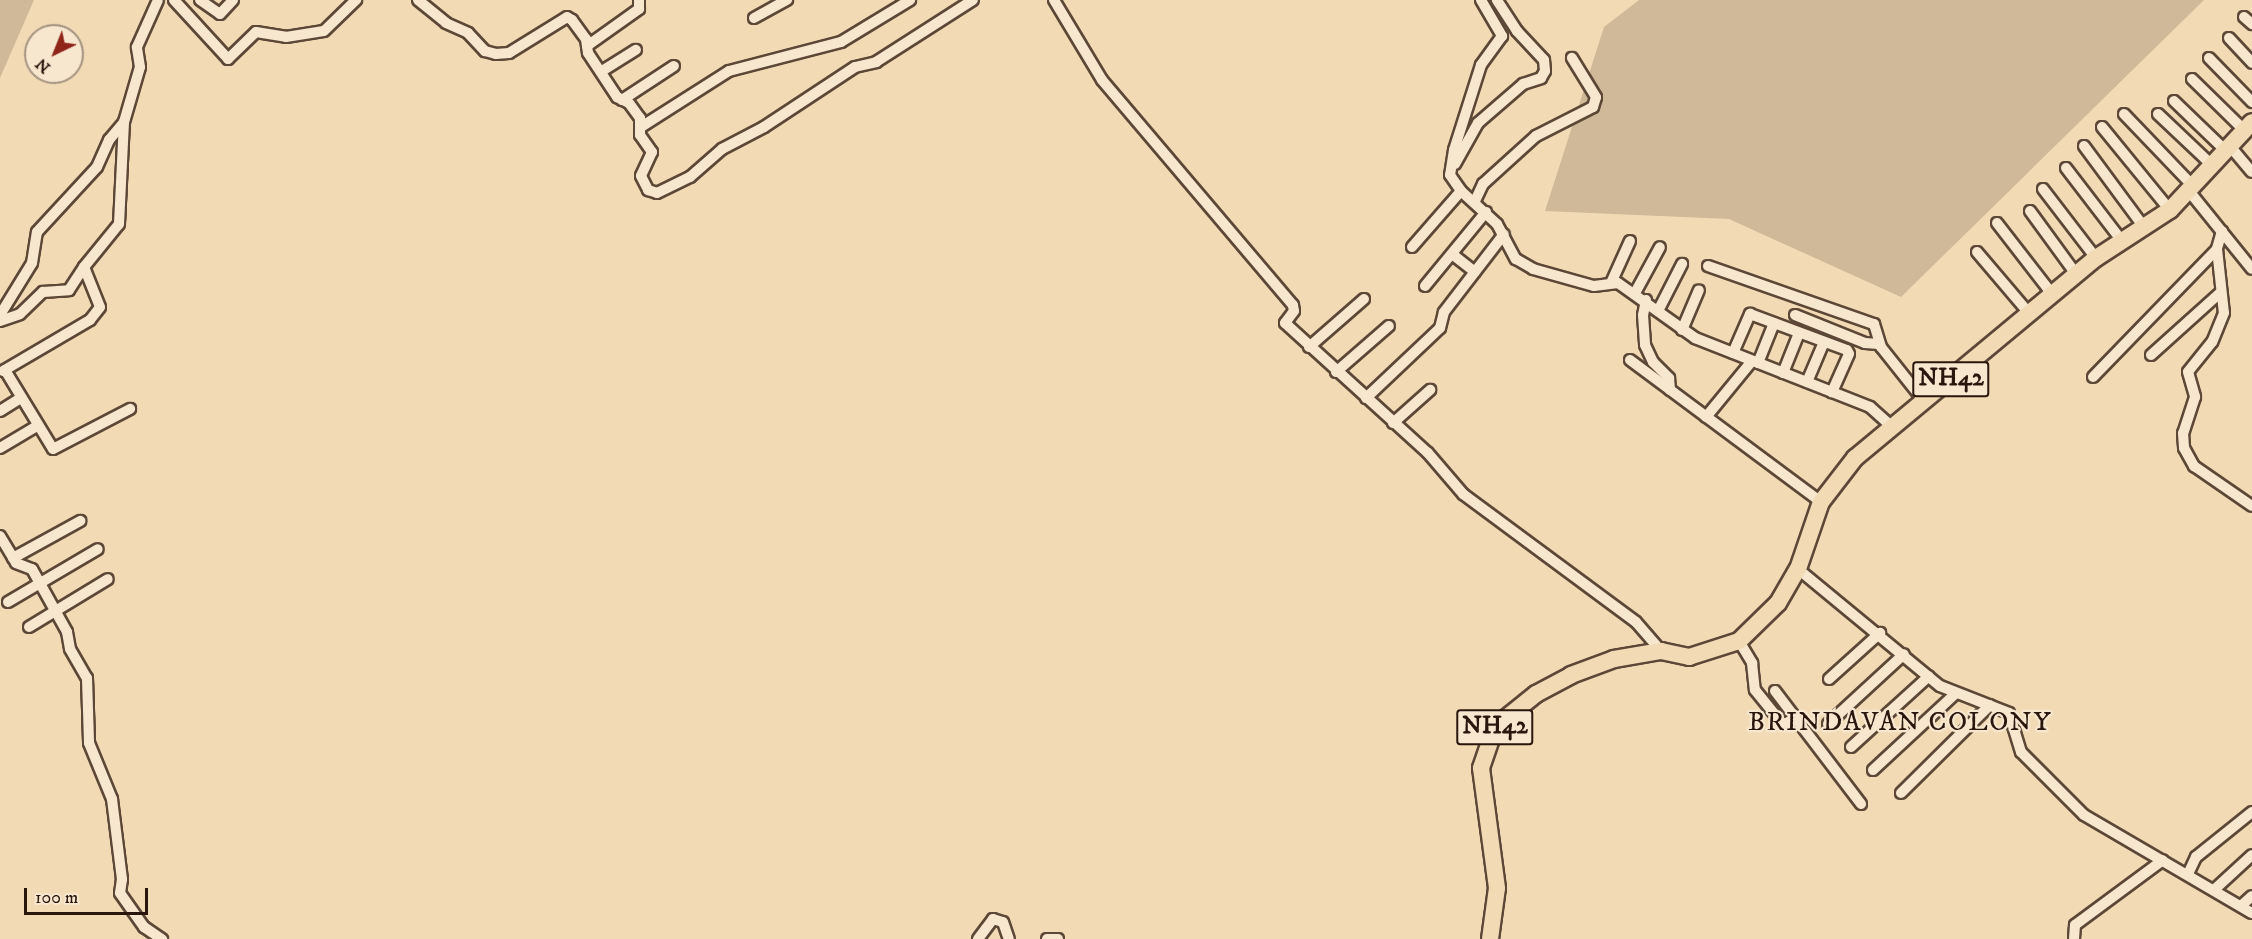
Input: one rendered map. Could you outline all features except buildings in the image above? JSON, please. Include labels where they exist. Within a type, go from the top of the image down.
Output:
[{"type":"highway","name":"NH42","points":[[1490,939],[1497,888],[1481,768],[1495,727],[1514,708],[1571,675],[1614,659],[1661,651],[1689,657],[1739,641],[1778,603],[1798,569],[1821,502],[1855,458],[2076,274],[2170,210],[2248,126]]},
{"type":"street","points":[[0,321],[20,314],[43,292],[69,290],[84,267],[119,224],[124,122],[140,67],[137,47],[158,0]]},
{"type":"street","points":[[174,0],[228,59],[256,32],[286,37],[324,31],[356,0]]},
{"type":"street","points":[[200,0],[220,14],[233,0]]},
{"type":"street","points":[[418,0],[446,23],[468,33],[490,53],[509,53],[526,46],[567,17],[586,39],[587,46],[622,100],[640,118],[640,135],[652,152],[641,176],[648,190],[657,193],[690,177],[722,149],[764,127],[855,67],[876,62],[973,0]]},
{"type":"street","points":[[587,46],[639,9],[639,0]]},
{"type":"street","points":[[754,18],[787,0]]},
{"type":"street","points":[[641,127],[729,71],[841,42],[910,0]]},
{"type":"street","points":[[1054,0],[1102,81],[1293,305],[1294,311],[1284,321],[1336,372],[1428,453],[1463,494],[1636,622],[1661,651]]},
{"type":"street","points":[[1481,0],[1501,29],[1501,40],[1481,64],[1451,169],[1452,179],[1461,191],[1486,212],[1504,234],[1511,252],[1524,265],[1594,286],[1611,283],[1635,293],[1682,330],[1732,353],[1878,411],[1892,427]]},
{"type":"street","points":[[1451,169],[1476,126],[1523,84],[1541,78],[1545,71],[1544,60],[1516,31],[1501,2]]},
{"type":"street","points":[[2229,38],[2252,63]]},
{"type":"street","points":[[602,71],[636,50]]},
{"type":"street","points":[[1475,201],[1483,184],[1536,136],[1593,107],[1596,97],[1572,58]]},
{"type":"street","points":[[2209,58],[2252,102]]},
{"type":"street","points":[[622,100],[674,66]]},
{"type":"street","points":[[2192,79],[2248,126]]},
{"type":"street","points":[[2174,101],[2252,172]]},
{"type":"street","points":[[2124,114],[2191,188],[2252,269]]},
{"type":"street","points":[[2158,114],[2212,165]]},
{"type":"street","points":[[0,315],[32,263],[37,232],[97,167],[109,140],[124,122]]},
{"type":"street","points":[[2102,127],[2170,210]]},
{"type":"street","points":[[2084,146],[2144,227]]},
{"type":"street","points":[[2066,168],[2122,241]]},
{"type":"street","points":[[2043,189],[2097,258]]},
{"type":"street","points":[[1412,247],[1461,191]]},
{"type":"street","points":[[2030,211],[2076,274]]},
{"type":"street","points":[[1425,286],[1486,212]]},
{"type":"street","points":[[1997,223],[2052,294]]},
{"type":"street","points":[[2222,231],[2217,249],[2224,309],[2222,321],[2212,342],[2188,372],[2195,397],[2184,428],[2184,448],[2194,466],[2252,506]]},
{"type":"street","points":[[1366,398],[1440,328],[1444,312],[1504,234]]},
{"type":"street","points":[[1611,283],[1630,241]]},
{"type":"street","points":[[1635,293],[1660,247]]},
{"type":"street","points":[[2093,377],[2217,249]]},
{"type":"street","points":[[1977,252],[2029,313]]},
{"type":"street","points":[[1452,254],[1474,272]]},
{"type":"street","points":[[1658,311],[1682,264]]},
{"type":"street","points":[[1708,266],[1874,324],[1879,330],[1879,344],[1924,401]]},
{"type":"street","points":[[84,267],[85,277],[100,303],[96,313],[2,370],[37,426],[55,449],[130,409]]},
{"type":"street","points":[[1682,330],[1699,290]]},
{"type":"street","points":[[2151,355],[2221,292]]},
{"type":"street","points":[[1309,347],[1364,299]]},
{"type":"street","points":[[1646,300],[1643,315],[1646,345],[1653,362],[1669,378],[1671,390]]},
{"type":"street","points":[[1732,353],[1749,315],[1824,342],[1849,354],[1832,392]]},
{"type":"street","points":[[1795,315],[1864,343],[1879,344]]},
{"type":"street","points":[[1706,417],[1755,362],[1774,323]]},
{"type":"street","points":[[1336,372],[1389,326]]},
{"type":"street","points":[[1783,373],[1799,333]]},
{"type":"street","points":[[1807,382],[1824,342]]},
{"type":"street","points":[[1630,360],[1821,502]]},
{"type":"street","points":[[1393,423],[1430,390]]},
{"type":"street","points":[[0,411],[21,399]]},
{"type":"street","points":[[0,448],[37,426]]},
{"type":"street","points":[[13,558],[80,521]]},
{"type":"street","points":[[0,536],[13,558],[32,569],[87,678],[89,743],[112,799],[122,879],[120,893],[144,927],[162,939]]},
{"type":"street","points":[[8,602],[98,549]]},
{"type":"street","points":[[1798,569],[1954,694],[2010,713],[2016,746],[2074,808],[2215,889],[2252,913]]},
{"type":"street","points":[[29,627],[108,579]]},
{"type":"street","points":[[1829,679],[1880,633]]},
{"type":"street","points":[[1739,641],[1752,663],[1755,690],[1781,722],[1786,724],[1795,717]]},
{"type":"street","points":[[1828,724],[1904,654]]},
{"type":"street","points":[[1851,747],[1929,676]]},
{"type":"street","points":[[1775,691],[1861,804]]},
{"type":"street","points":[[1873,770],[1954,694]]},
{"type":"street","points":[[1900,792],[1990,705]]},
{"type":"street","points":[[2188,874],[2196,857],[2252,812]]},
{"type":"street","points":[[2215,889],[2252,855]]},
{"type":"street","points":[[2074,939],[2074,925],[2163,860]]},
{"type":"street","points":[[2242,905],[2252,896]]},
{"type":"street","points":[[978,939],[993,919],[1003,922],[1009,939]]},
{"type":"street","points":[[1047,939],[1058,939]]},
{"type":"shaded area","points":[[0,0],[34,0],[0,78]]},
{"type":"shaded area","points":[[1639,0],[2204,0],[1901,297],[1729,219],[1545,211],[1604,27]]},
{"type":"district","name":"BRINDAVAN COLONY","points":[[1900,723]]}]
